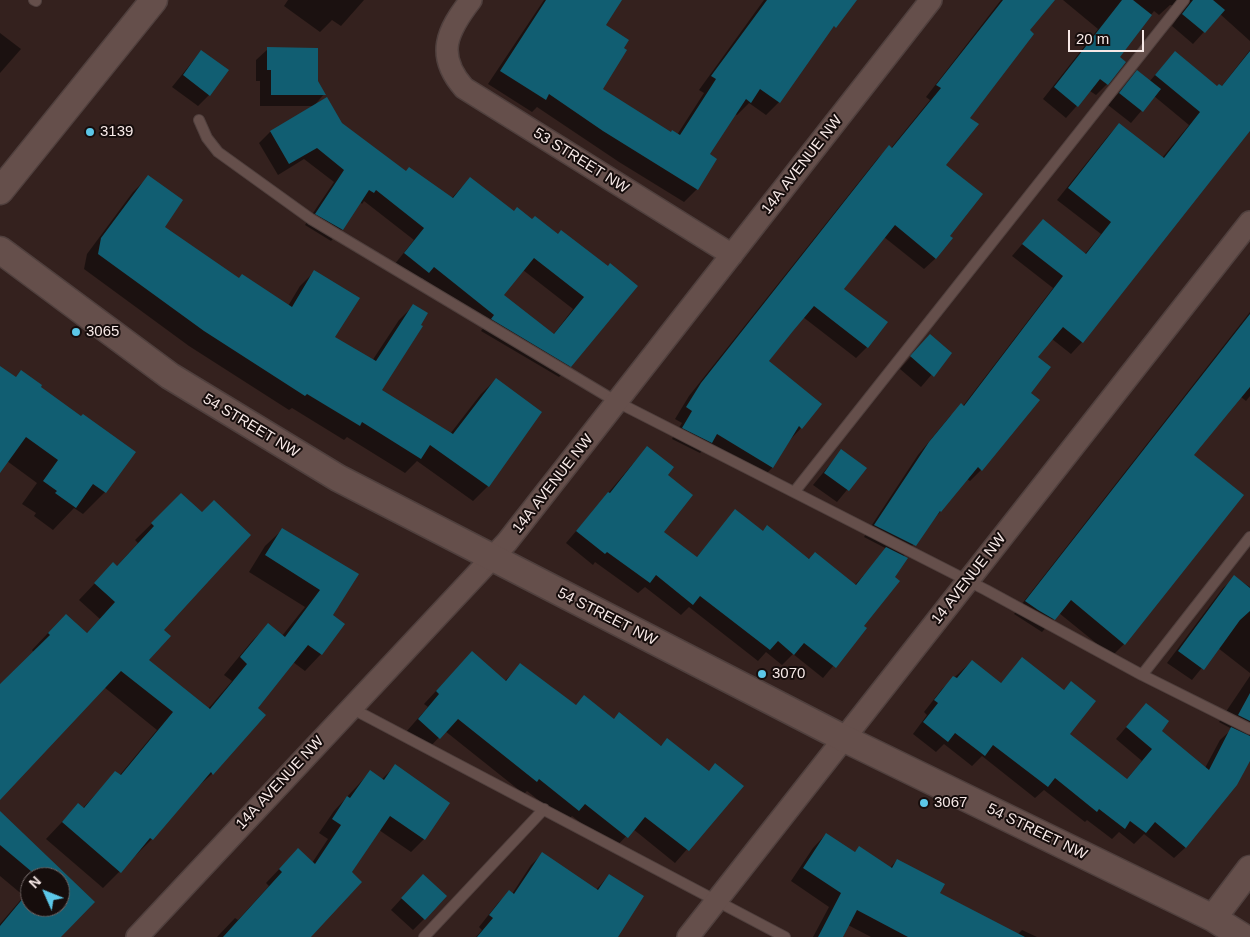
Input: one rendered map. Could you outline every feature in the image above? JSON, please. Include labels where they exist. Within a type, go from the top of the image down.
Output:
[{"type":"street","points":[[0,191],[154,0]]},
{"type":"street","name":"53 STREET NW","points":[[471,0],[453,26],[446,54],[449,66],[464,88],[732,255]]},
{"type":"street","name":"14A AVENUE NW","points":[[137,937],[508,542],[931,0]]},
{"type":"street","name":"14 AVENUE NW","points":[[688,937],[1250,222]]},
{"type":"street","name":"54 STREET NW","points":[[0,250],[138,354],[210,402],[338,478],[844,738],[1213,918],[1243,937]]},
{"type":"street","points":[[1213,918],[1250,869]]},
{"type":"lane","points":[[795,491],[1184,0]]},
{"type":"lane","points":[[200,120],[207,138],[218,152],[310,219],[617,402],[795,491],[968,581],[1142,675],[1250,729]]},
{"type":"lane","points":[[1142,675],[1250,537]]},
{"type":"lane","points":[[351,708],[785,937]]},
{"type":"lane","points":[[424,937],[544,809]]},
{"type":"building","points":[[546,0],[622,0],[606,25],[629,40],[624,48],[627,50],[603,89],[671,132],[672,130],[680,135],[716,79],[711,76],[767,0],[857,0],[836,28],[834,26],[780,103],[760,89],[751,103],[746,99],[710,154],[717,159],[698,190],[603,131],[549,94],[546,100],[500,71]]},
{"type":"building","points":[[1003,0],[1055,0],[1030,30],[1034,34],[970,118],[979,124],[946,165],[983,194],[950,236],[953,238],[936,259],[895,225],[844,289],[888,322],[868,348],[814,306],[769,361],[822,404],[802,429],[799,426],[773,468],[717,434],[712,443],[682,428],[692,411],[686,407],[701,383],[889,145],[892,148],[941,88],[936,85]]},
{"type":"building","points":[[1122,0],[1133,0],[1152,15],[1120,57],[1126,62],[1108,85],[1100,79],[1078,107],[1054,87]]},
{"type":"building","points":[[1193,0],[1213,0],[1225,10],[1205,33],[1182,14]]},
{"type":"building","points":[[267,47],[318,48],[318,81],[326,95],[271,95],[271,70],[267,70]]},
{"type":"building","points":[[201,50],[229,70],[210,96],[183,75]]},
{"type":"building","points":[[1175,51],[1217,86],[1219,84],[1222,86],[1250,51],[1250,131],[1083,343],[1063,327],[1038,357],[1051,367],[1031,393],[1040,400],[982,471],[978,467],[940,511],[916,546],[874,525],[929,442],[961,403],[964,406],[1063,276],[1022,244],[1043,219],[1086,254],[1111,222],[1068,188],[1119,123],[1164,158],[1200,112],[1155,75]]},
{"type":"building","points":[[1137,70],[1161,89],[1143,112],[1119,93]]},
{"type":"building","points":[[327,97],[342,123],[406,171],[409,167],[453,198],[470,177],[514,211],[517,207],[532,219],[535,216],[558,234],[561,230],[608,266],[610,263],[638,286],[571,367],[491,319],[494,315],[434,267],[429,273],[404,253],[424,228],[376,190],[374,193],[369,190],[343,230],[315,214],[344,170],[317,148],[289,164],[270,131]],"holes":[[[534,258],[584,297],[554,334],[504,295]]]},
{"type":"building","points":[[148,175],[183,200],[165,227],[239,278],[242,274],[292,307],[314,270],[360,298],[335,337],[376,361],[413,304],[428,313],[421,325],[423,326],[382,390],[453,434],[496,378],[542,412],[489,487],[430,445],[421,459],[362,422],[360,426],[307,394],[305,396],[204,331],[98,254],[101,238]]},
{"type":"building","points":[[1250,314],[1250,387],[1194,455],[1244,495],[1125,645],[1071,600],[1055,620],[1025,601]]},
{"type":"building","points":[[930,334],[952,353],[934,377],[910,356]]},
{"type":"building","points":[[0,366],[16,377],[21,370],[81,416],[83,414],[136,452],[106,493],[93,484],[76,508],[55,493],[57,491],[43,481],[58,460],[26,437],[0,473]]},
{"type":"building","points":[[647,446],[674,467],[668,475],[693,495],[664,532],[697,557],[735,509],[763,531],[767,525],[809,559],[815,552],[856,585],[886,547],[908,558],[895,577],[900,581],[864,626],[867,628],[836,668],[804,643],[794,655],[778,641],[770,650],[700,596],[693,605],[656,575],[650,583],[607,552],[605,554],[576,531],[608,492],[610,493]]},
{"type":"building","points":[[841,449],[867,468],[849,491],[824,473]]},
{"type":"building","points":[[181,493],[202,512],[214,500],[251,535],[164,630],[171,636],[149,660],[210,709],[247,664],[240,657],[268,623],[285,637],[320,590],[265,555],[282,528],[359,574],[333,615],[345,624],[322,655],[308,645],[258,708],[266,715],[213,775],[211,772],[153,840],[150,838],[121,873],[62,822],[78,803],[84,808],[115,771],[121,775],[173,712],[121,671],[0,800],[0,684],[50,635],[48,633],[66,614],[87,633],[115,602],[94,583],[113,562],[117,566],[154,526],[151,523]]},
{"type":"building","points":[[1234,575],[1250,588],[1250,611],[1240,620],[1204,670],[1178,651]]},
{"type":"building","points":[[472,651],[506,681],[520,663],[576,705],[584,695],[614,719],[619,712],[661,746],[667,738],[709,771],[715,763],[744,786],[689,851],[645,817],[628,838],[585,804],[579,811],[539,779],[537,782],[458,719],[440,739],[418,719],[439,694],[436,691]]},
{"type":"building","points":[[1022,657],[1064,690],[1071,681],[1096,701],[1070,734],[1127,779],[1152,749],[1126,727],[1146,703],[1169,721],[1162,731],[1209,770],[1231,727],[1250,736],[1250,761],[1237,785],[1186,848],[1155,822],[1146,833],[1130,821],[1125,829],[1099,809],[1097,812],[1055,778],[1048,787],[993,745],[985,756],[955,733],[948,742],[923,722],[938,703],[934,700],[953,676],[957,678],[972,660],[1001,683]]},
{"type":"building","points":[[1250,693],[1250,721],[1238,715]]},
{"type":"building","points":[[395,764],[450,803],[425,840],[390,816],[352,872],[362,882],[311,937],[223,937],[282,872],[279,869],[298,848],[315,864],[341,825],[332,819],[347,796],[350,798],[370,770],[384,780]]},
{"type":"building","points":[[0,811],[58,867],[26,867],[0,845]]},
{"type":"building","points":[[826,833],[855,852],[859,846],[892,868],[897,859],[945,884],[940,893],[1025,937],[908,937],[857,910],[843,937],[818,937],[841,893],[803,868]]},
{"type":"building","points":[[542,852],[598,890],[609,874],[644,896],[618,937],[477,937],[493,918],[489,915],[509,890],[514,894]]},
{"type":"building","points":[[423,874],[447,896],[425,920],[401,898]]},
{"type":"building","points":[[70,878],[95,902],[61,937],[0,937],[0,926],[20,902],[20,917],[70,917]]},
{"type":"place","name":"3139","points":[[90,132]]},
{"type":"place","name":"3065","points":[[76,332]]},
{"type":"place","name":"3070","points":[[762,674]]},
{"type":"place","name":"3067","points":[[924,803]]}]
